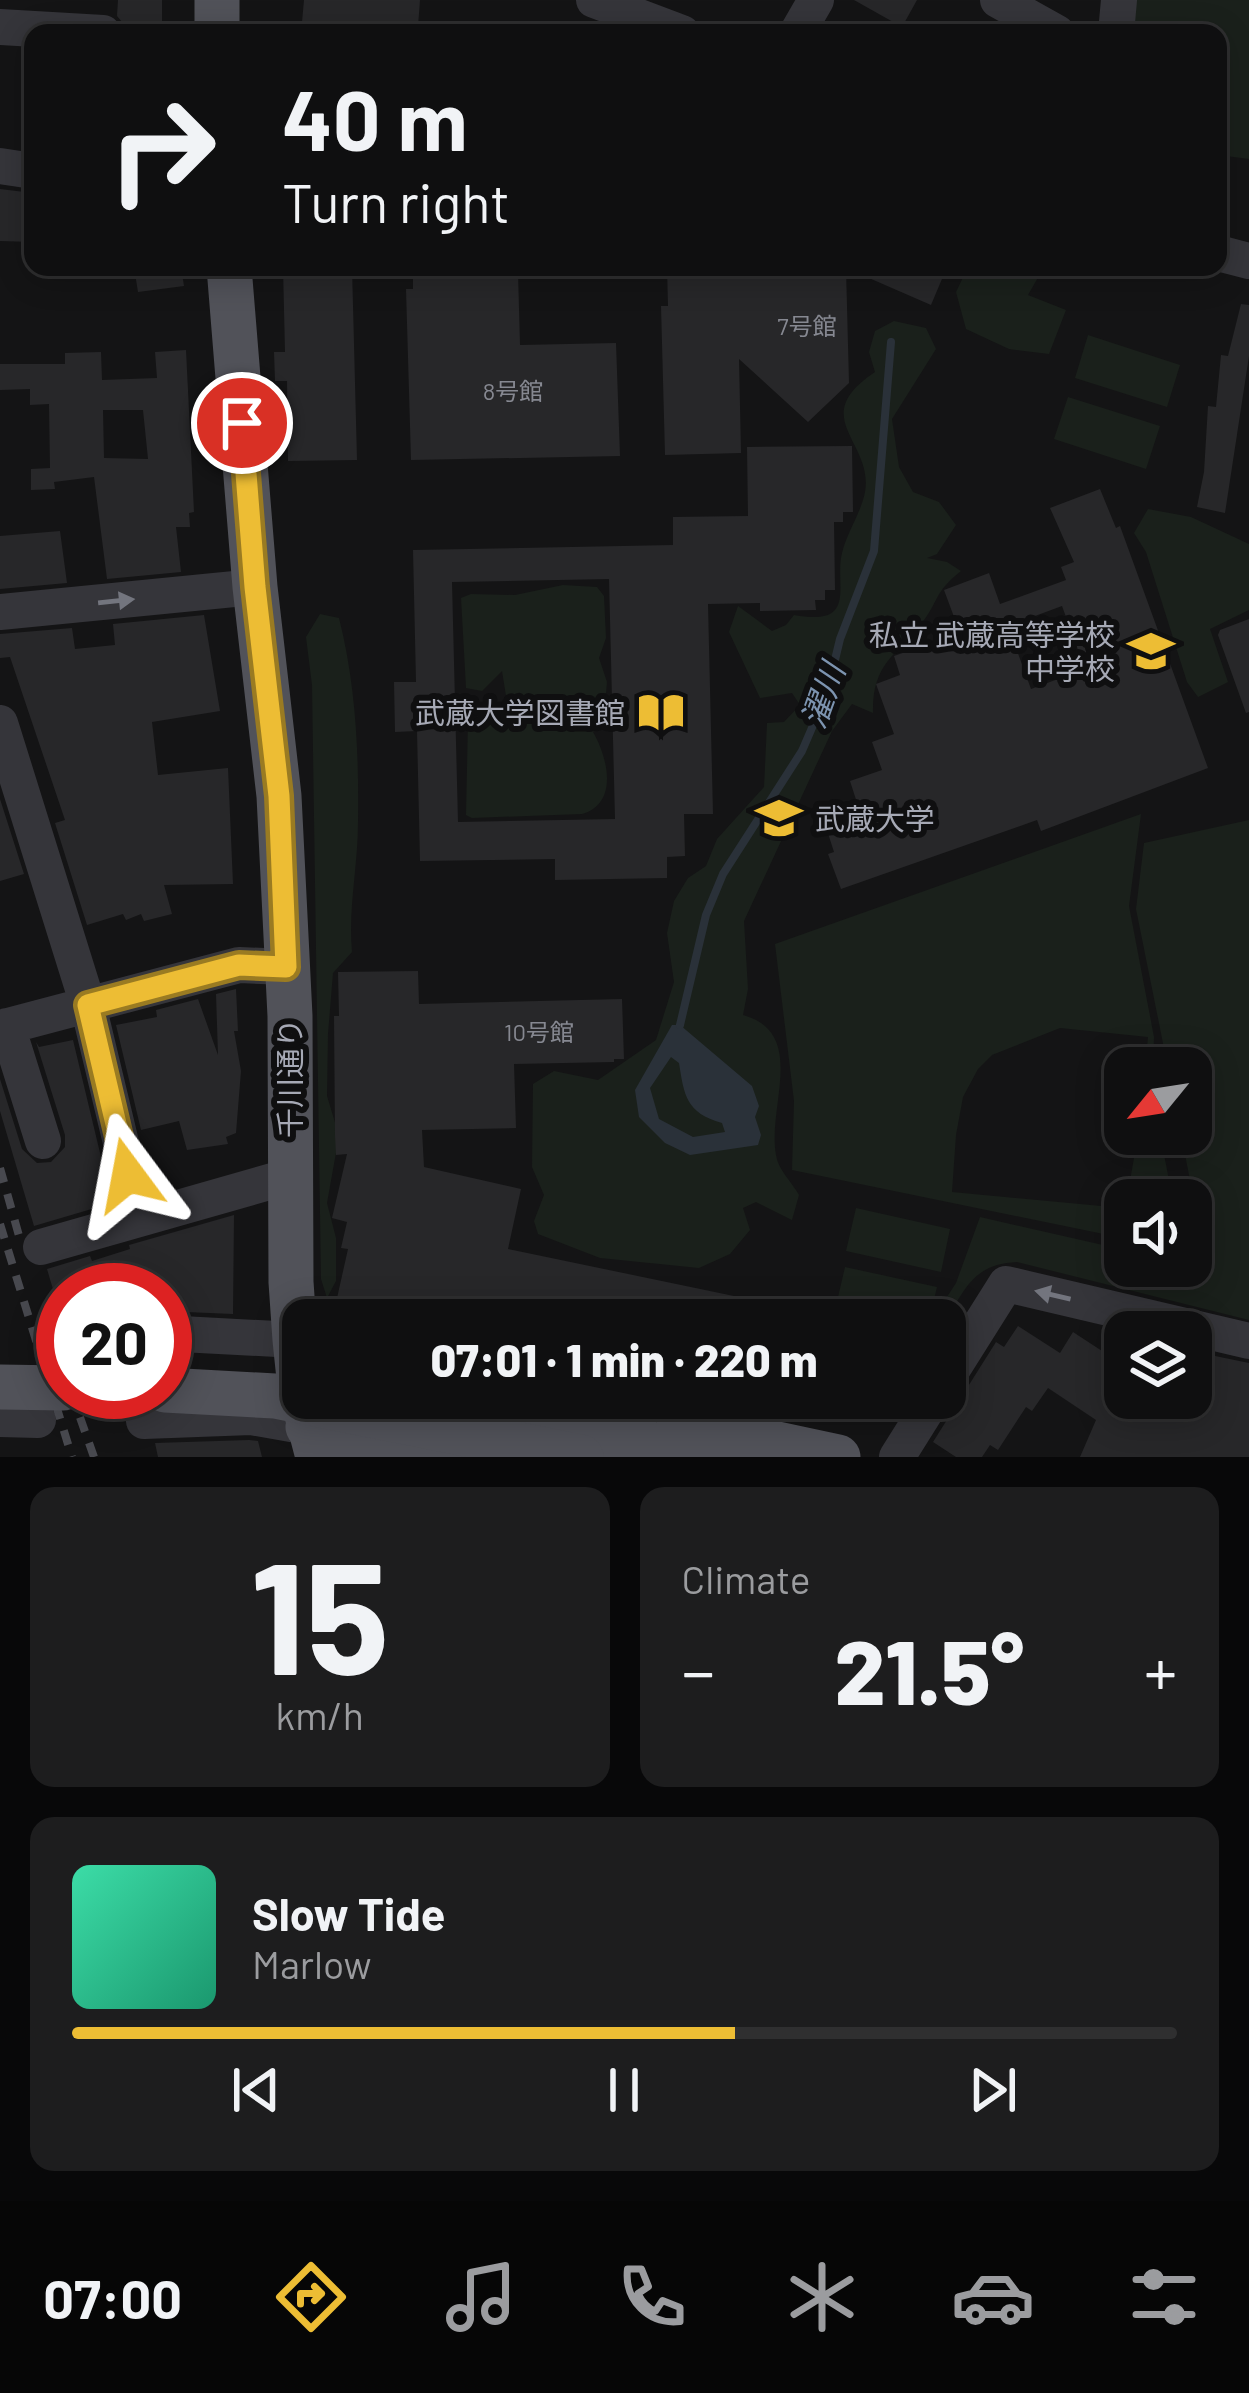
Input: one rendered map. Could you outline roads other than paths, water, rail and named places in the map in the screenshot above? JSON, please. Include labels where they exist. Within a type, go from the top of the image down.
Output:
[{"type":"main road","name":"千川通り","points":[[230,276],[255,587],[279,796],[297,1299]]},
{"type":"main road","points":[[192,1360],[282,1353]]},
{"type":"main road","points":[[0,1360],[36,1361]]},
{"type":"main road","points":[[0,1387],[36,1399]]},
{"type":"main road","points":[[192,1404],[294,1399],[581,1457]]},
{"type":"main road","points":[[531,1419],[713,1457]]},
{"type":"main road","points":[[662,1419],[838,1457]]},
{"type":"main road","points":[[313,1442],[449,1457]]},
{"type":"street","points":[[594,0],[658,24]]},
{"type":"street","points":[[998,0],[1041,24]]},
{"type":"street","points":[[0,612],[255,587]]},
{"type":"street","points":[[0,723],[88,1005],[139,1218]]},
{"type":"street","points":[[43,1141],[3,1027],[239,965],[286,967]]},
{"type":"street","points":[[41,1247],[290,1176]]},
{"type":"street","points":[[966,1348],[1006,1284],[1249,1341]]},
{"type":"street","points":[[192,1336],[282,1349]]},
{"type":"street","points":[[0,1418],[36,1408]]},
{"type":"street","points":[[192,1411],[251,1418],[313,1442]]},
{"type":"street","points":[[897,1457],[921,1419]]},
{"type":"waterway","name":"濯川","points":[[680,1025],[706,915],[723,874],[802,751],[827,693],[840,639],[874,551],[891,342]]},
{"type":"railway","points":[[0,1168],[21,1243]]},
{"type":"railway","points":[[0,1224],[72,1457]]},
{"type":"railway","points":[[81,1419],[94,1457]]},
{"type":"place","name":"私立 武蔵高等学校 中学校","points":[[1151,651]]},
{"type":"place","name":"武蔵大学図書館","points":[[661,712]]},
{"type":"place","name":"武蔵大学","points":[[779,818]]}]
